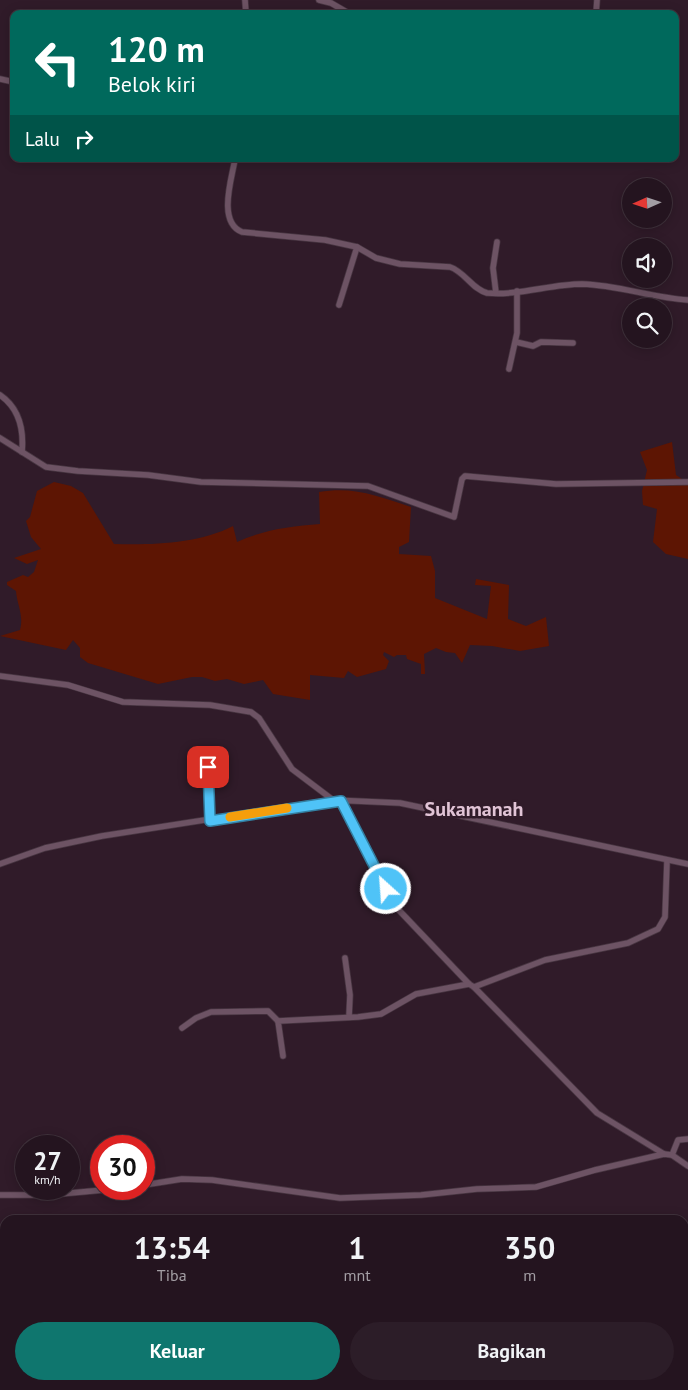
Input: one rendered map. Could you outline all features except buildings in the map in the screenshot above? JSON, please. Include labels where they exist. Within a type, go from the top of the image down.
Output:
[{"type":"street","points":[[319,0],[331,3],[343,10]]},
{"type":"street","points":[[235,162],[228,204],[229,214],[235,228],[242,232],[308,238],[357,247],[376,258],[400,264],[454,268],[483,292],[496,294],[560,285],[597,285],[626,289],[665,299],[688,300]]},
{"type":"street","points":[[496,294],[493,272],[497,242]]},
{"type":"street","points":[[339,305],[357,247]]},
{"type":"street","points":[[509,369],[516,342],[518,322],[517,291]]},
{"type":"street","points":[[516,342],[533,346],[541,342],[573,343]]},
{"type":"street","points":[[0,395],[13,407],[18,418],[23,439],[22,452]]},
{"type":"street","points":[[0,438],[46,467],[231,484],[368,486],[454,518],[462,479],[465,476],[556,484],[688,482]]},
{"type":"street","points":[[0,676],[68,685],[123,702],[210,705],[251,712],[259,718],[292,769],[333,800]]},
{"type":"street","points":[[208,761],[210,821]]},
{"type":"street","points":[[0,864],[45,848],[102,836],[210,821],[333,800],[400,803],[688,864]]},
{"type":"street","points":[[341,801],[395,906],[597,1113],[664,1154]]},
{"type":"street","points":[[278,1020],[349,1018],[381,1014],[420,993],[472,985],[545,960],[628,943],[658,929],[665,917],[667,861]]},
{"type":"street","points":[[345,958],[350,995],[349,1018]]},
{"type":"street","points":[[182,1028],[202,1014],[224,1010],[265,1011],[273,1014],[278,1020],[283,1056]]},
{"type":"street","points":[[672,1155],[678,1140],[688,1139]]},
{"type":"street","points":[[155,1184],[182,1180],[212,1180],[340,1198],[536,1187],[595,1170],[664,1154],[672,1155],[688,1166]]},
{"type":"street","points":[[0,1195],[49,1196],[90,1192]]},
{"type":"shaded area","points":[[672,442],[676,475],[688,483],[688,559],[666,554],[653,542],[657,509],[643,505],[642,491],[647,470],[640,452]]},
{"type":"shaded area","points":[[54,482],[71,486],[83,493],[114,544],[144,544],[190,540],[205,537],[233,526],[237,542],[277,529],[320,524],[319,492],[332,490],[355,491],[388,499],[411,507],[409,542],[399,547],[399,554],[431,556],[435,571],[435,598],[487,619],[491,586],[475,585],[476,579],[509,585],[508,619],[526,626],[546,617],[549,646],[520,651],[492,646],[470,645],[462,663],[455,653],[436,648],[424,654],[425,674],[421,674],[421,664],[407,659],[406,655],[394,657],[384,652],[383,655],[389,661],[386,669],[357,677],[348,671],[344,678],[310,675],[310,700],[273,694],[263,680],[244,684],[227,679],[215,681],[202,677],[192,677],[158,684],[88,663],[80,657],[80,648],[73,640],[66,650],[0,636],[20,630],[21,615],[16,591],[7,585],[7,582],[23,575],[28,577],[34,572],[38,560],[27,564],[14,558],[41,549],[31,537],[26,521],[30,517],[37,491]]},
{"type":"slow traffic","points":[[230,817],[287,808]]},
{"type":"district","name":"Sukamanah","points":[[474,809]]},
{"type":"route","points":[[208,767],[207,782],[210,801],[210,821],[333,800],[341,801],[361,836],[386,889]]}]
